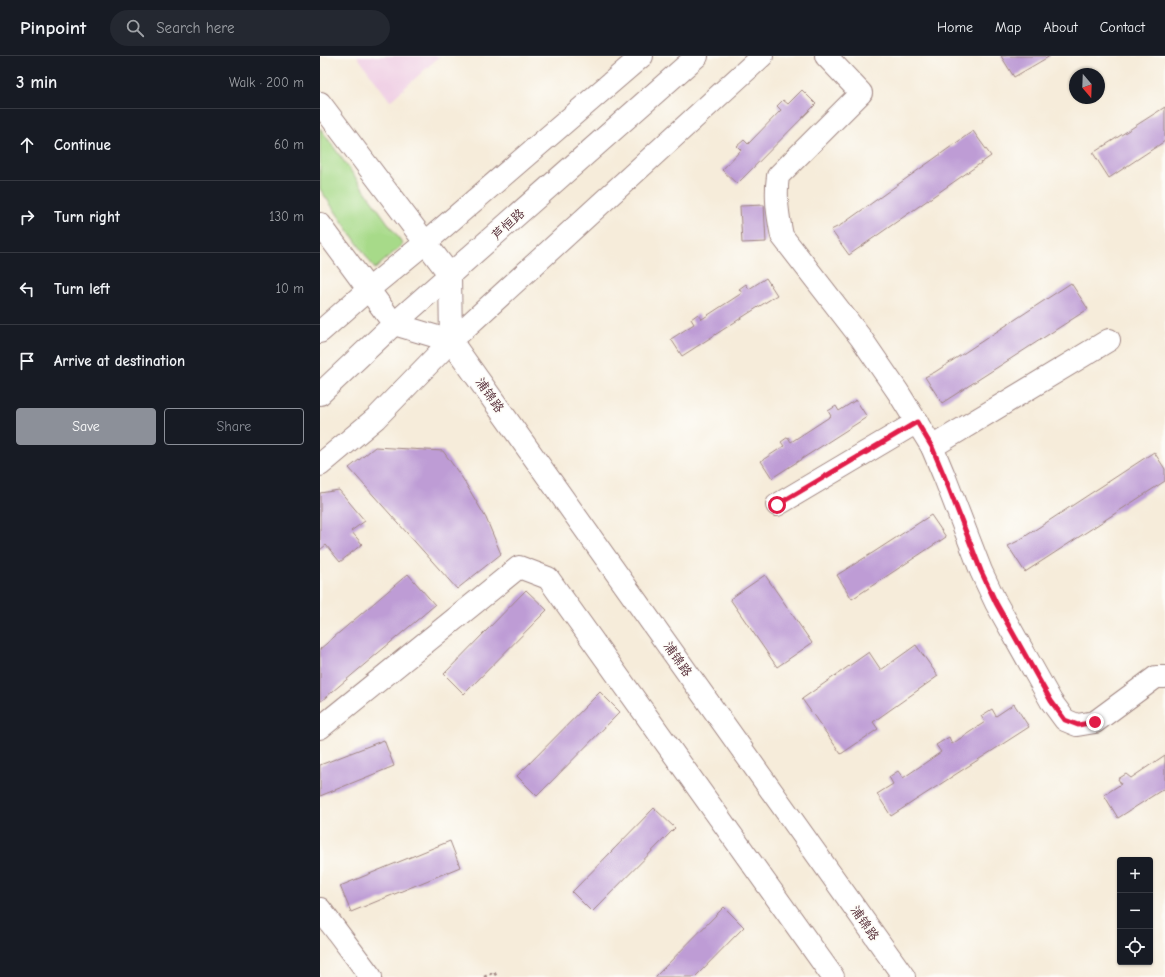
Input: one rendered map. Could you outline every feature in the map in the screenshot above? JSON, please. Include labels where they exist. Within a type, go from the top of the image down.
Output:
[{"type":"street","points":[[320,332],[368,289],[425,243],[642,56]]},
{"type":"street","name":"芦恒路","points":[[320,394],[394,324],[697,56]]},
{"type":"street","points":[[320,464],[376,418],[451,341],[762,56]]},
{"type":"street","points":[[826,56],[861,93],[778,176],[776,191],[778,220],[782,236],[861,338],[898,392],[932,447],[981,571],[996,603],[1051,701],[1065,720],[1078,725],[1095,722],[1156,677],[1165,677]]},
{"type":"street","points":[[320,103],[450,276],[451,341]]},
{"type":"street","points":[[320,224],[394,324],[451,341]]},
{"type":"street","points":[[932,447],[1109,340]]},
{"type":"street","name":"浦锦路","points":[[451,341],[904,977]]},
{"type":"street","points":[[777,505],[917,422]]},
{"type":"street","points":[[320,728],[519,567],[548,578],[833,977]]},
{"type":"street","points":[[320,909],[371,977]]},
{"type":"path","points":[[484,977],[494,972],[497,977]]},
{"type":"shaded area","points":[[357,56],[440,56],[390,101]]},
{"type":"green space","points":[[320,128],[403,244],[375,269],[320,189]]},
{"type":"building","points":[[1001,56],[1050,56],[1014,77]]},
{"type":"building","points":[[802,90],[816,104],[737,184],[722,170],[741,150],[737,146],[744,140],[748,144],[781,110],[777,106],[783,100],[788,104]]},
{"type":"building","points":[[1165,107],[1165,141],[1109,178],[1093,153]]},
{"type":"building","points":[[973,131],[991,156],[849,255],[831,230],[841,225]]},
{"type":"building","points":[[764,205],[766,242],[742,243],[740,206]]},
{"type":"building","points":[[766,278],[777,295],[682,356],[671,339],[694,324],[691,319],[698,314],[702,319],[742,293],[739,289],[746,284],[749,289]]},
{"type":"building","points":[[1071,283],[1088,309],[942,403],[925,377],[935,372]]},
{"type":"building","points":[[856,400],[867,417],[772,478],[761,461],[784,446],[781,442],[788,437],[791,442],[831,416],[828,411],[836,406],[839,411]]},
{"type":"building","points":[[375,447],[443,451],[463,479],[486,518],[501,554],[457,589],[349,468]]},
{"type":"building","points":[[1154,452],[1165,469],[1165,481],[1025,572],[1008,546],[1018,541]]},
{"type":"building","points":[[339,490],[365,521],[351,531],[362,544],[340,562],[326,545],[320,550],[320,493]]},
{"type":"building","points":[[931,515],[946,537],[852,599],[837,575]]},
{"type":"building","points":[[408,574],[435,605],[320,702],[320,649]]},
{"type":"building","points":[[765,575],[812,643],[777,667],[730,599]]},
{"type":"building","points":[[526,590],[547,610],[464,694],[444,674]]},
{"type":"building","points":[[916,645],[938,676],[873,722],[878,729],[841,754],[802,699],[869,652],[881,670]]},
{"type":"building","points":[[600,692],[620,712],[537,796],[517,776]]},
{"type":"building","points":[[1014,704],[1029,727],[891,816],[877,794],[893,784],[889,777],[898,771],[903,778],[941,752],[936,745],[949,737],[952,744],[985,722],[981,716],[992,709],[996,716]]},
{"type":"building","points":[[384,740],[394,766],[320,796],[320,765]]},
{"type":"building","points":[[1165,755],[1165,788],[1118,818],[1104,795],[1121,784],[1118,779],[1126,774],[1131,778]]},
{"type":"building","points":[[654,808],[675,828],[592,912],[572,892]]},
{"type":"building","points":[[450,841],[460,867],[351,912],[340,886]]},
{"type":"building","points":[[724,907],[744,927],[695,977],[655,977]]},
{"type":"route","points":[[777,505],[917,422],[932,447],[981,571],[996,603],[1051,701],[1065,720],[1078,725],[1095,722]]}]
